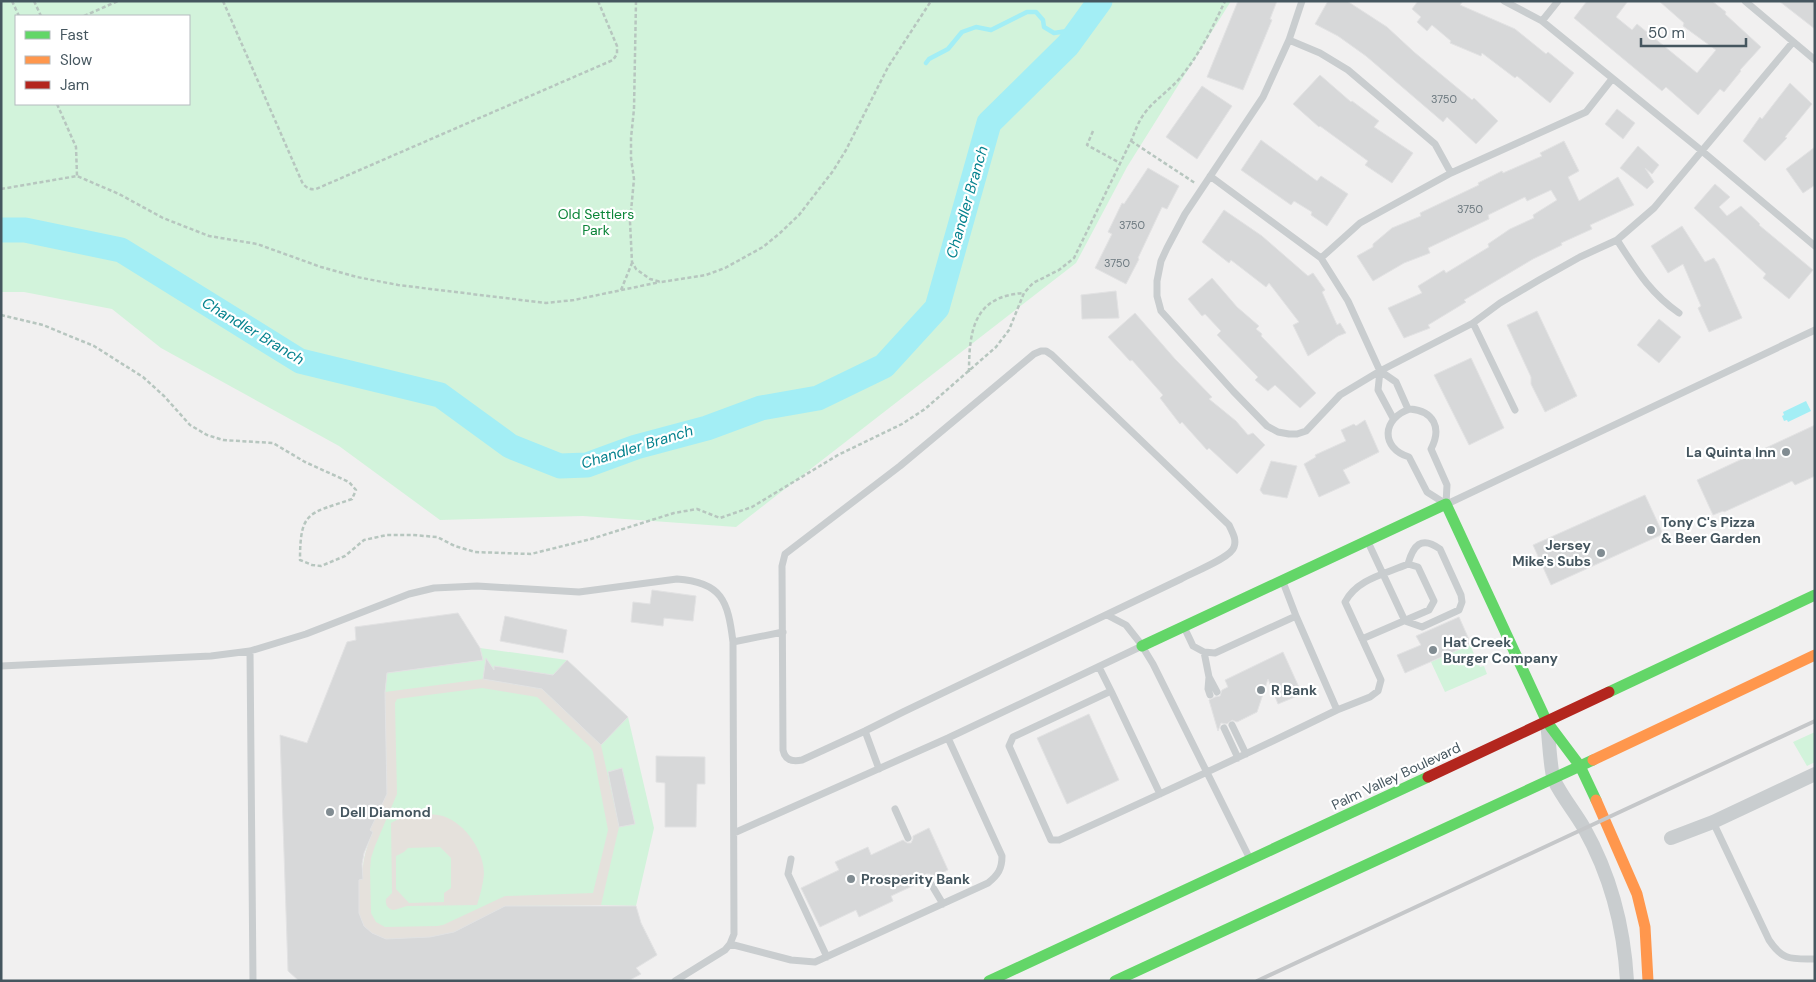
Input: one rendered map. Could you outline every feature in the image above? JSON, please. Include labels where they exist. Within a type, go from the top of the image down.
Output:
[{"type":"main road","points":[[1142,646],[1446,504],[1547,722],[1580,766],[1638,894],[1645,927],[1648,981]]},
{"type":"main road","name":"Palm Valley Boulevard","points":[[989,981],[1547,722],[1815,595]]},
{"type":"main road","points":[[1115,981],[1815,655]]},
{"type":"street","points":[[1547,722],[1554,778],[1588,836],[1611,886],[1626,953],[1627,981]]},
{"type":"street","points":[[1671,838],[1713,822],[1815,774]]},
{"type":"lane","points":[[1302,1],[1264,97],[1185,214],[1161,260],[1157,281],[1157,296],[1161,310],[1232,391],[1268,426],[1278,432],[1297,434],[1306,431],[1340,395],[1380,370],[1473,323],[1500,303],[1539,280],[1580,257],[1617,240],[1654,208],[1793,42]]},
{"type":"lane","points":[[1504,1],[1542,21],[1815,246]]},
{"type":"lane","points":[[1542,21],[1558,1]]},
{"type":"lane","points":[[1746,1],[1815,60]]},
{"type":"lane","points":[[1288,40],[1320,53],[1348,70],[1435,144],[1452,173]]},
{"type":"lane","points":[[1321,258],[1360,223],[1452,173],[1586,112],[1612,79]]},
{"type":"lane","points":[[1210,176],[1321,258],[1348,301],[1380,370],[1396,382],[1408,409]]},
{"type":"lane","points":[[1617,240],[1644,280],[1661,300],[1679,313]]},
{"type":"lane","points":[[1473,323],[1515,410]]},
{"type":"lane","points":[[1446,504],[1815,330]]},
{"type":"lane","points":[[1046,351],[1052,355],[1229,525],[1235,538],[1234,548],[1231,553],[1223,558],[1106,615],[802,760],[791,761],[786,758],[784,750],[782,566],[785,554],[900,466],[1034,354],[1046,351]]},
{"type":"lane","points":[[1380,370],[1378,390],[1393,418]]},
{"type":"lane","points":[[1408,409],[1419,410],[1428,414],[1434,422],[1436,441],[1431,449],[1447,484],[1446,504],[1427,492],[1409,457],[1401,455],[1394,450],[1390,442],[1389,426],[1393,418],[1400,412],[1408,409]]},
{"type":"lane","points":[[1367,541],[1405,621],[1422,627],[1458,610],[1462,602],[1461,595],[1440,549],[1433,544],[1424,542],[1418,544],[1414,548],[1408,564]]},
{"type":"lane","points":[[1111,691],[1013,736],[1010,741],[1009,746],[1051,840],[1059,840],[1207,773],[1337,710],[1370,697],[1378,691],[1381,680],[1362,639],[1345,602],[1349,594],[1359,585],[1408,564],[1418,567],[1434,601],[1429,610],[1362,639]]},
{"type":"lane","points":[[1,666],[211,656],[250,651],[306,634],[409,594],[434,588],[477,586],[579,592],[677,579],[692,580],[705,584],[719,594],[727,606],[733,642],[734,934],[725,950],[675,981]]},
{"type":"lane","points":[[1282,581],[1337,710]]},
{"type":"lane","points":[[1106,615],[1126,625],[1153,664],[1250,860]]},
{"type":"lane","points":[[1184,627],[1193,646],[1204,652],[1215,653],[1296,616]]},
{"type":"lane","points":[[733,642],[783,632]]},
{"type":"lane","points":[[734,833],[948,738],[1142,646]]},
{"type":"lane","points":[[250,651],[253,981]]},
{"type":"lane","points":[[1204,652],[1213,694]]},
{"type":"lane","points":[[1099,667],[1160,794]]},
{"type":"lane","points":[[1232,725],[1246,754]]},
{"type":"lane","points":[[1224,728],[1238,758]]},
{"type":"lane","points":[[865,731],[879,768]]},
{"type":"lane","points":[[730,944],[791,960],[815,962],[988,883],[997,876],[1002,866],[1002,856],[948,738]]},
{"type":"lane","points":[[895,809],[908,838]]},
{"type":"lane","points":[[1713,822],[1776,951],[1786,958],[1815,959]]},
{"type":"lane","points":[[790,859],[788,874],[827,956]]},
{"type":"lane","points":[[928,879],[943,904]]},
{"type":"path","points":[[12,1],[18,15]]},
{"type":"path","points":[[34,1],[41,15]]},
{"type":"path","points":[[86,15],[118,1]]},
{"type":"path","points":[[223,1],[302,183],[307,188],[314,189],[613,60],[617,54],[617,46],[598,1]]},
{"type":"path","points":[[621,290],[632,262],[630,222],[634,179],[631,138],[634,109],[636,1]]},
{"type":"path","points":[[1,189],[77,176],[119,194],[163,218],[209,236],[257,244],[321,267],[357,277],[398,285],[546,303],[574,300],[660,282],[706,275],[725,268],[763,246],[800,215],[833,171],[846,150],[888,67],[931,1]]},
{"type":"path","points":[[1,315],[43,324],[94,346],[143,377],[190,424],[207,436],[223,440],[273,443],[304,462],[349,482],[356,490],[352,499],[310,515],[302,526],[300,560],[312,565],[321,566],[345,556],[364,540],[387,535],[413,534],[437,537],[455,546],[475,552],[531,554],[591,539],[674,513],[697,509],[720,518],[758,504],[838,455],[902,424],[925,409],[996,347],[1009,330],[1024,293],[1032,282],[1060,270],[1074,258],[1137,126],[1145,113],[1170,90],[1192,62],[1216,21],[1224,1]]},
{"type":"path","points":[[58,105],[76,147],[77,176]]},
{"type":"path","points":[[1093,131],[1087,145],[1120,163]]},
{"type":"path","points":[[1131,142],[1203,188]]},
{"type":"path","points":[[632,262],[636,269],[650,279],[660,282]]},
{"type":"path","points":[[969,372],[969,345],[975,322],[989,303],[1024,293]]},
{"type":"green space","name":"Old Settlers Park","points":[[1,1],[1231,1],[1127,167],[1076,263],[736,527],[583,516],[440,520],[339,446],[161,348],[112,309],[24,292],[1,292]]},
{"type":"green space","points":[[1470,645],[1480,667],[1484,666],[1487,674],[1445,692],[1431,662]]},
{"type":"green space","points":[[480,648],[567,660],[628,717],[654,828],[636,906],[505,906],[454,932],[430,937],[386,939],[359,913],[359,880],[363,879],[365,855],[373,832],[370,830],[387,793],[385,692],[387,673],[483,660]]},
{"type":"green space","points":[[1815,732],[1815,762],[1807,766],[1793,742]]},
{"type":"sand","points":[[483,679],[542,689],[601,745],[619,827],[601,905],[505,906],[454,932],[430,937],[386,939],[372,933],[364,926],[359,913],[359,880],[363,879],[365,855],[373,832],[370,830],[387,793],[385,692]],"holes":[[[482,688],[537,697],[593,752],[608,830],[593,893],[505,896],[443,925],[437,926],[385,927],[376,922],[371,913],[371,858],[397,794],[395,703],[397,699]]]},
{"type":"sand","points":[[416,814],[443,816],[459,825],[472,839],[481,856],[484,874],[477,905],[407,906],[394,910],[387,906],[386,899],[392,893],[391,823],[402,817]],"holes":[[[440,847],[451,858],[451,888],[444,893],[444,902],[409,903],[396,889],[396,856],[408,848]]]},
{"type":"water","points":[[1806,401],[1811,411],[1788,422],[1787,420],[1784,421],[1783,412]]},
{"type":"building","points":[[1238,1],[1277,1],[1270,19],[1272,20],[1243,90],[1207,77]]},
{"type":"building","points":[[1328,1],[1347,1],[1387,27],[1472,100],[1474,98],[1498,121],[1476,144],[1447,117],[1443,122],[1366,56],[1338,36],[1315,24]]},
{"type":"building","points":[[1418,1],[1463,1],[1460,5],[1515,29],[1546,54],[1548,52],[1574,73],[1550,103],[1517,76],[1515,78],[1482,53],[1481,56],[1450,43],[1451,41],[1432,25],[1427,31],[1417,22],[1421,17],[1412,9]]},
{"type":"building","points":[[1587,1],[1628,1],[1616,17],[1632,30],[1637,24],[1697,73],[1716,50],[1683,26],[1684,23],[1659,1],[1712,1],[1726,12],[1725,14],[1761,47],[1740,70],[1724,92],[1720,89],[1698,115],[1666,87],[1662,91],[1574,18]]},
{"type":"building","points":[[1779,1],[1815,1],[1815,29]]},
{"type":"building","points":[[1320,75],[1351,102],[1379,121],[1374,127],[1413,153],[1392,183],[1365,165],[1368,161],[1319,127],[1293,104]]},
{"type":"building","points":[[1790,83],[1812,104],[1785,137],[1787,138],[1765,161],[1743,141],[1760,117],[1762,119]]},
{"type":"building","points":[[1202,86],[1232,106],[1197,159],[1166,137]]},
{"type":"building","points":[[1617,109],[1635,123],[1623,139],[1605,124]]},
{"type":"building","points":[[1261,140],[1317,181],[1321,176],[1348,194],[1327,226],[1311,215],[1312,212],[1294,201],[1291,205],[1241,170]]},
{"type":"building","points":[[1564,141],[1579,171],[1568,177],[1579,201],[1618,177],[1634,205],[1590,225],[1592,229],[1561,243],[1562,245],[1533,259],[1464,300],[1466,302],[1428,325],[1430,328],[1404,338],[1388,308],[1422,293],[1418,286],[1444,270],[1446,273],[1489,247],[1488,244],[1510,229],[1534,218],[1533,215],[1557,200],[1551,190],[1527,201],[1525,197],[1488,215],[1489,219],[1428,248],[1430,253],[1404,263],[1373,281],[1357,256],[1373,247],[1373,244],[1392,228],[1421,216],[1420,213],[1479,185],[1478,183],[1502,171],[1503,173],[1542,156],[1540,153]]},
{"type":"building","points":[[1638,146],[1659,165],[1652,174],[1645,168],[1654,182],[1647,189],[1620,168]]},
{"type":"building","points":[[1815,147],[1815,185],[1803,193],[1786,169]]},
{"type":"building","points":[[1148,168],[1179,186],[1167,209],[1162,207],[1126,284],[1095,268],[1112,234],[1108,232],[1122,203],[1124,204]]},
{"type":"building","points":[[1715,184],[1730,197],[1719,207],[1727,216],[1741,206],[1759,225],[1813,270],[1789,299],[1763,278],[1766,274],[1694,208]]},
{"type":"building","points":[[1224,210],[1262,236],[1308,276],[1313,273],[1325,290],[1322,292],[1337,325],[1340,323],[1346,333],[1338,336],[1308,356],[1293,325],[1299,322],[1269,283],[1266,287],[1231,260],[1229,263],[1202,242]]},
{"type":"building","points":[[1682,226],[1705,262],[1714,258],[1718,264],[1742,318],[1709,332],[1698,308],[1701,306],[1683,264],[1668,273],[1651,246]]},
{"type":"building","points":[[1212,278],[1237,307],[1259,326],[1256,329],[1262,334],[1261,336],[1316,393],[1300,408],[1275,385],[1268,391],[1255,380],[1258,377],[1217,335],[1221,331],[1205,314],[1202,316],[1188,299]]},
{"type":"building","points":[[1116,291],[1119,318],[1082,319],[1081,295]]},
{"type":"building","points":[[1537,311],[1577,396],[1545,412],[1531,384],[1531,377],[1507,325]]},
{"type":"building","points":[[1135,313],[1175,359],[1212,397],[1209,399],[1236,421],[1248,435],[1253,433],[1265,445],[1237,474],[1209,448],[1207,450],[1182,422],[1180,424],[1160,398],[1163,395],[1132,360],[1130,361],[1108,337]]},
{"type":"building","points":[[1659,319],[1681,337],[1659,363],[1637,345]]},
{"type":"building","points":[[1471,358],[1504,428],[1469,445],[1434,375]]},
{"type":"building","points":[[1365,420],[1379,452],[1343,470],[1350,483],[1319,497],[1304,464],[1316,457],[1315,455],[1346,441],[1341,430],[1354,424],[1356,426]]},
{"type":"building","name":"La Quinta Inn","points":[[1815,425],[1815,476],[1795,485],[1792,481],[1724,512],[1713,515],[1697,480]]},
{"type":"building","points":[[1271,461],[1297,466],[1287,498],[1263,494],[1260,490]]},
{"type":"building","points":[[1645,495],[1663,534],[1551,585],[1533,545]]},
{"type":"building","points":[[652,590],[696,596],[693,621],[664,618],[663,626],[631,622],[633,602],[650,604]]},
{"type":"building","name":"Dell Diamond","points":[[458,613],[480,648],[483,660],[387,673],[385,692],[387,794],[370,830],[373,832],[364,853],[362,864],[363,879],[359,880],[359,913],[364,926],[372,933],[386,939],[430,937],[454,932],[505,906],[636,906],[641,923],[657,955],[636,968],[641,974],[628,981],[299,981],[288,971],[280,735],[307,743],[347,642],[356,640],[355,627]]},
{"type":"building","points":[[505,616],[567,630],[563,653],[500,641]]},
{"type":"building","name":"Hat Creek Burger Company","points":[[1459,617],[1471,644],[1405,673],[1397,655],[1421,645],[1416,636]]},
{"type":"building","name":"R Bank","points":[[1283,652],[1302,694],[1278,704],[1268,679],[1257,712],[1237,722],[1232,720],[1227,724],[1221,723],[1218,731],[1209,700],[1220,696],[1222,690],[1228,687],[1225,680]]},
{"type":"building","points":[[486,658],[494,670],[494,666],[553,675],[567,660],[628,717],[601,745],[542,689],[483,679]]},
{"type":"building","points":[[1089,714],[1119,780],[1067,804],[1037,738]]},
{"type":"building","points":[[656,756],[705,757],[705,784],[697,784],[696,827],[665,827],[665,783],[656,782]]},
{"type":"building","points":[[622,768],[635,824],[619,827],[608,772]]},
{"type":"building","points":[[929,828],[948,870],[933,877],[930,874],[926,874],[923,877],[923,881],[891,896],[893,901],[859,917],[856,910],[820,927],[801,888],[839,870],[835,862],[868,847],[871,855],[903,840],[911,843],[913,836]]},
{"type":"waterway","name":"Chandler Branch","points":[[1,230],[25,230],[121,250],[300,361],[440,395],[510,446],[560,466],[587,465],[636,447],[707,428],[761,408],[818,398],[884,366],[937,308],[989,123],[1068,45],[1100,1]]},
{"type":"waterway","points":[[926,63],[929,59],[948,49],[962,32],[976,27],[991,30],[1027,12],[1036,12],[1043,20],[1044,27],[1054,33],[1080,29]]},
{"type":"railway","points":[[1257,981],[1815,721]]},
{"type":"traffic: fast","points":[[1142,646],[1446,504],[1547,722],[1580,766],[1596,800]]},
{"type":"traffic: fast","points":[[1609,692],[1815,595]]},
{"type":"traffic: fast","points":[[1115,981],[1593,760]]},
{"type":"traffic: fast","points":[[989,981],[1428,777]]},
{"type":"traffic: slow","points":[[1593,760],[1815,655]]},
{"type":"traffic: slow","points":[[1596,800],[1637,894],[1645,927],[1648,981]]},
{"type":"traffic: jam","points":[[1428,777],[1609,692]]},
{"type":"place","name":"La Quinta Inn","points":[[1786,452]]},
{"type":"place","name":"Tony C's Pizza & Beer Garden","points":[[1651,530]]},
{"type":"place","name":"Jersey Mike's Subs","points":[[1601,553]]},
{"type":"place","name":"Hat Creek Burger Company","points":[[1433,650]]},
{"type":"place","name":"R Bank","points":[[1261,690]]},
{"type":"place","name":"Dell Diamond","points":[[330,812]]},
{"type":"place","name":"Prosperity Bank","points":[[851,879]]}]
